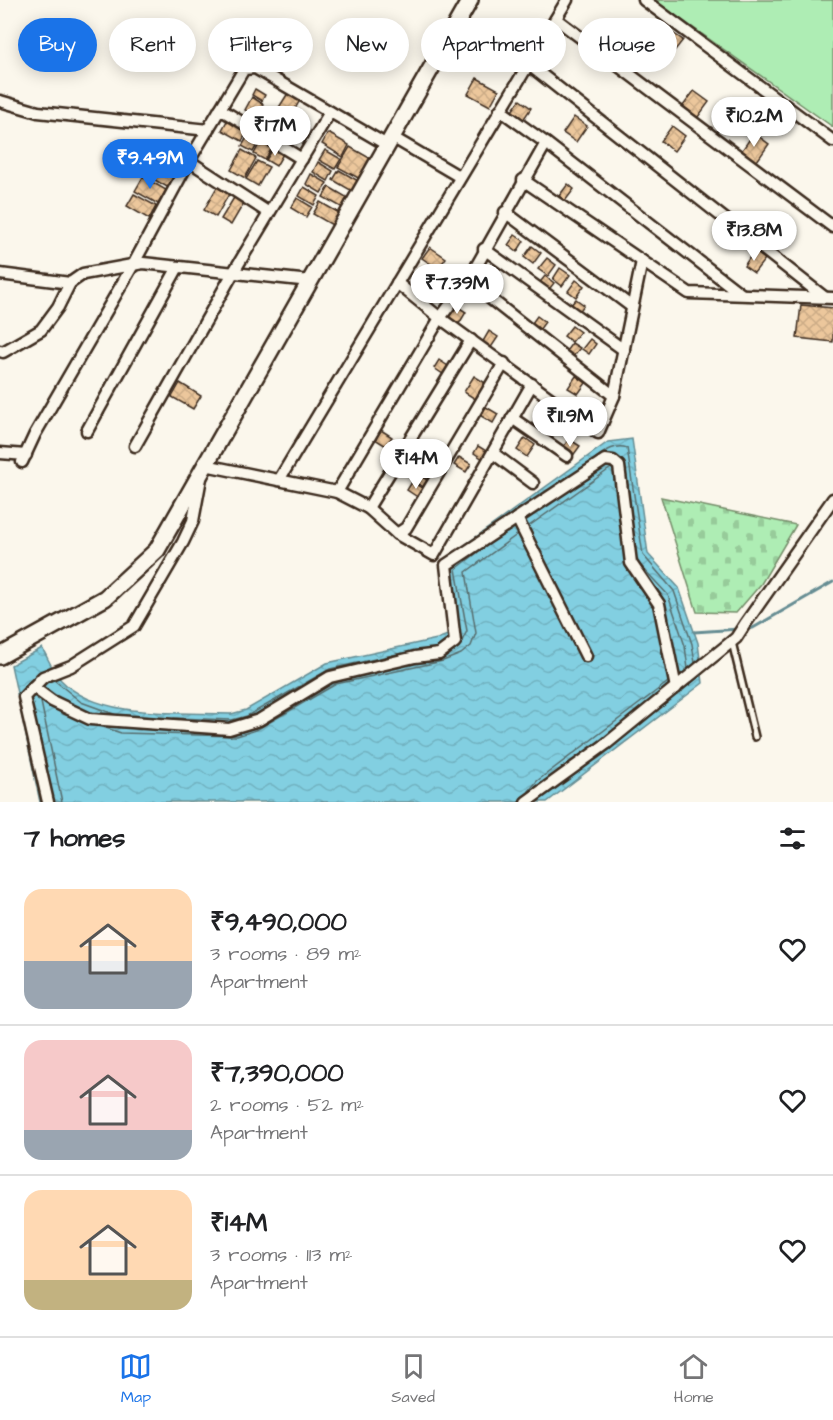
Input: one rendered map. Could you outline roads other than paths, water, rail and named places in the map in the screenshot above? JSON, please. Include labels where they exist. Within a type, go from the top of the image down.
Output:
[{"type":"street","points":[[0,656],[105,598],[157,550],[470,0]]},
{"type":"street","points":[[557,18],[567,0]]},
{"type":"street","points":[[644,0],[833,141]]},
{"type":"street","points":[[566,27],[833,227]]},
{"type":"street","points":[[0,453],[24,459],[35,434],[133,265],[189,161],[244,69],[255,68],[330,112],[460,177]]},
{"type":"street","points":[[279,480],[523,72]]},
{"type":"street","points":[[538,72],[829,297]]},
{"type":"street","points":[[0,101],[38,112],[208,130]]},
{"type":"street","points":[[220,109],[302,159]]},
{"type":"street","points":[[500,110],[546,143],[741,295]]},
{"type":"street","points":[[135,446],[232,273],[330,112]]},
{"type":"street","points":[[337,492],[440,318],[468,280],[546,143]]},
{"type":"street","points":[[189,161],[269,213]]},
{"type":"street","points":[[523,180],[689,293],[829,297]]},
{"type":"street","points":[[505,212],[632,307]]},
{"type":"street","points":[[484,249],[624,350]]},
{"type":"street","points":[[397,283],[440,318],[598,433],[614,396],[642,261]]},
{"type":"street","points":[[0,351],[3,352],[41,330],[58,307],[70,284],[83,274],[143,263],[310,281]]},
{"type":"street","points":[[87,431],[178,267]]},
{"type":"street","points":[[0,274],[70,284]]},
{"type":"street","points":[[468,280],[614,396]]},
{"type":"street","points":[[368,508],[471,340]]},
{"type":"street","points":[[397,534],[406,528],[504,363]]},
{"type":"street","points":[[203,469],[279,480],[337,492],[368,508],[397,534],[434,555],[532,384]]},
{"type":"street","points":[[512,418],[567,456]]},
{"type":"street","points":[[493,453],[533,483]]},
{"type":"street","points":[[33,687],[52,701],[90,719],[229,729],[259,720],[330,676],[415,657],[439,654],[455,642],[446,565],[605,460],[613,460],[619,466],[631,563],[659,604],[676,688]]},
{"type":"street","points":[[48,802],[24,697],[43,677],[71,666],[134,626],[183,543],[193,521],[203,469]]},
{"type":"street","points":[[526,802],[606,744],[734,640],[833,500]]},
{"type":"street","points":[[518,518],[586,656]]},
{"type":"lane","points":[[734,640],[755,737]]},
{"type":"water","points":[[632,439],[648,554],[679,588],[698,643],[703,683],[547,802],[40,802],[11,665],[42,648],[61,680],[77,693],[96,702],[118,708],[165,713],[231,714],[246,710],[327,663],[437,639],[453,633],[441,562],[608,442]]},
{"type":"waterway","points":[[745,629],[753,628],[833,582]]},
{"type":"waterway","points":[[694,632],[739,629]]}]
